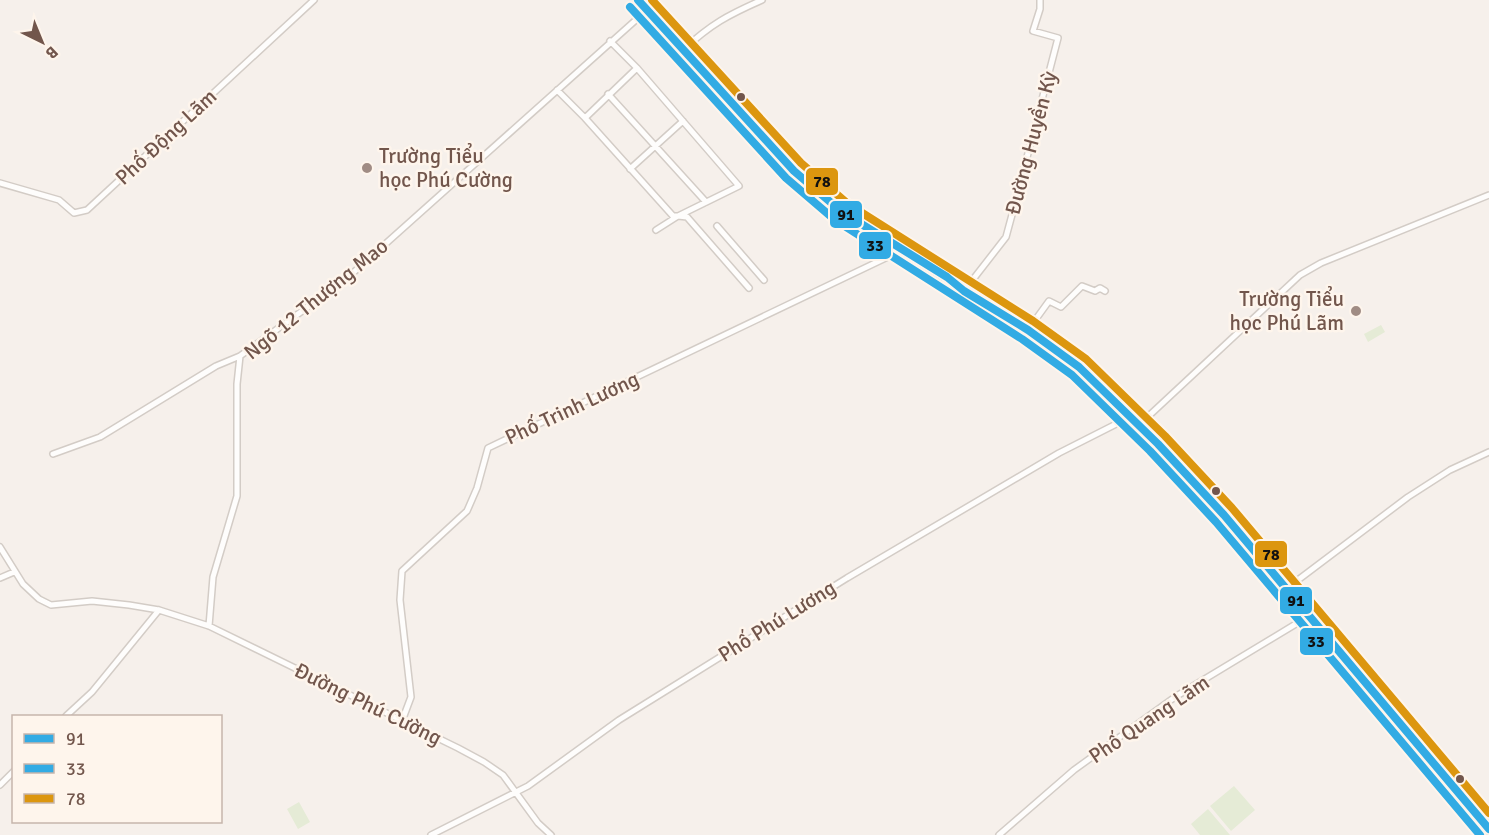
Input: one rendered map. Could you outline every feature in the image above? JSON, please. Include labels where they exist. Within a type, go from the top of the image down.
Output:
[{"type":"highway","points":[[638,0],[794,171],[842,212],[1028,330],[1079,367],[1131,417],[1224,515],[1489,829]]},
{"type":"street","name":"Phố Động Lãm","points":[[0,183],[59,200],[74,213],[87,210],[314,0]]},
{"type":"street","points":[[683,50],[706,29],[724,17],[762,0]]},
{"type":"street","name":"Đường Huyền Kỳ","points":[[964,291],[1006,237],[1011,220],[1058,38],[1033,31],[1040,9],[1040,0]]},
{"type":"street","name":"Ngõ 12 Thượng Mao","points":[[208,626],[213,577],[237,496],[237,384],[240,356],[345,280],[647,10]]},
{"type":"street","points":[[610,41],[637,68],[739,186],[678,216],[656,230]]},
{"type":"street","points":[[585,118],[637,68]]},
{"type":"street","points":[[557,90],[673,216],[687,217],[749,288]]},
{"type":"street","points":[[608,94],[706,202]]},
{"type":"street","points":[[630,170],[683,121]]},
{"type":"street","points":[[1139,425],[1301,276],[1320,263],[1489,195]]},
{"type":"street","points":[[717,226],[764,280]]},
{"type":"street","name":"Phố Trinh Lương","points":[[402,721],[411,697],[400,600],[402,571],[467,511],[477,488],[488,448],[892,255],[899,249]]},
{"type":"street","points":[[1028,330],[1049,301],[1061,307],[1082,286],[1095,291],[1100,288],[1105,291]]},
{"type":"street","points":[[53,454],[100,437],[216,366],[240,356]]},
{"type":"street","name":"Phố Phú Lương","points":[[431,835],[528,786],[619,720],[847,578],[1059,453],[1131,417]]},
{"type":"street","points":[[1286,589],[1408,497],[1450,470],[1489,452]]},
{"type":"street","name":"Đường Phú Cường","points":[[0,547],[14,572],[39,599],[51,605],[92,601],[159,610],[208,626],[484,762],[504,775],[538,823],[551,835]]},
{"type":"street","points":[[0,578],[14,572]]},
{"type":"street","points":[[68,715],[92,692],[159,610]]},
{"type":"street","name":"Phố Quang Lãm","points":[[999,835],[1074,770],[1175,698],[1310,616]]},
{"type":"street","points":[[0,784],[12,773]]},
{"type":"green space","points":[[1381,325],[1385,332],[1368,342],[1364,334]]},
{"type":"green space","points":[[1234,786],[1255,810],[1231,831],[1210,806]]},
{"type":"green space","points":[[299,802],[310,822],[298,829],[287,809]]},
{"type":"green space","points":[[1208,809],[1230,835],[1200,835],[1191,824]]},
{"type":"transit line","name":"91","points":[[638,0],[794,171],[842,212],[947,277],[964,291],[1028,330],[1079,367],[1158,444],[1224,515],[1489,829]]},
{"type":"transit line","name":"78","points":[[652,0],[801,163],[848,204],[1033,321],[1086,359],[1165,436],[1232,508],[1489,813]]},
{"type":"transit line","name":"33","points":[[630,7],[786,178],[835,220],[1022,339],[1072,375],[1150,451],[1216,522],[1480,835]]},
{"type":"place","name":"Trường Tiểu học Phú Cường","points":[[367,168]]},
{"type":"place","name":"Trường Tiểu học Phú Lãm","points":[[1356,311]]}]
